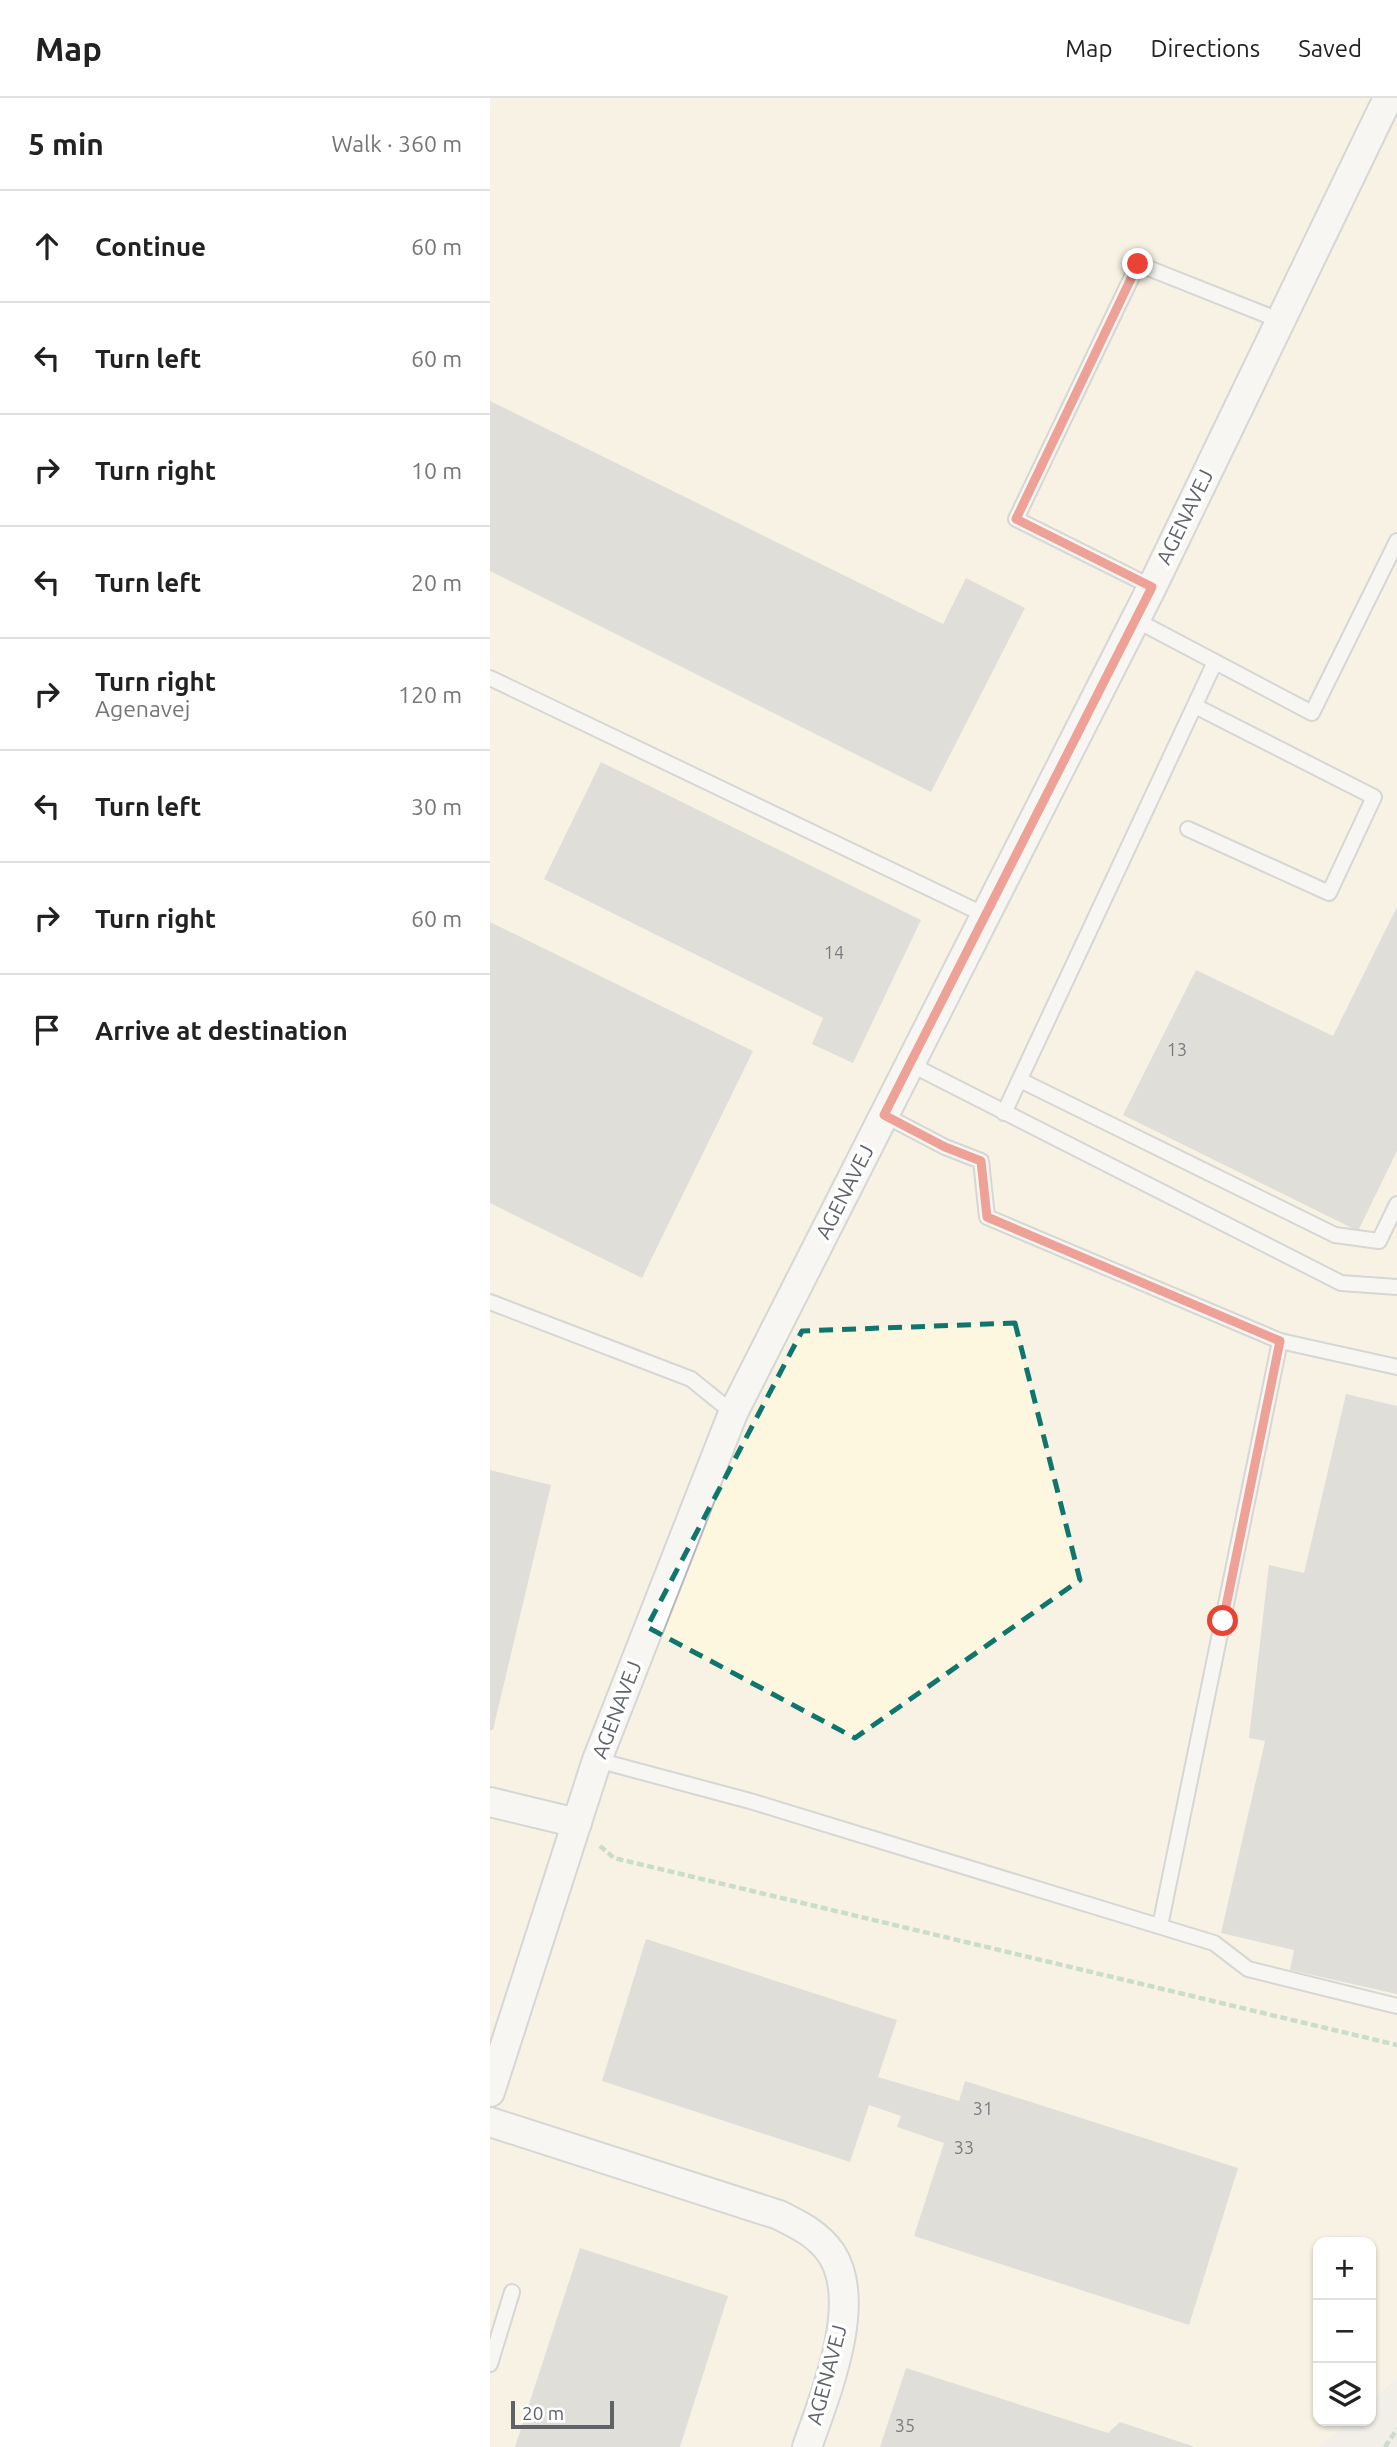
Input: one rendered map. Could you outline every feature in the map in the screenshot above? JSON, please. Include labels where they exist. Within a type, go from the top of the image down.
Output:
[{"type":"street","name":"AGENAVEJ","points":[[490,2092],[597,1760],[733,1413],[1152,587],[1388,98]]},
{"type":"street","points":[[490,1802],[577,1823]]},
{"type":"street","name":"AGENAVEJ","points":[[490,2122],[779,2214],[809,2229],[832,2254],[844,2288],[843,2326],[807,2447]]},
{"type":"lane","points":[[1152,587],[1016,519],[1138,264],[1279,320]]},
{"type":"lane","points":[[1134,619],[1312,713],[1397,541]]},
{"type":"lane","points":[[1004,1113],[1215,662]]},
{"type":"lane","points":[[490,678],[985,915]]},
{"type":"lane","points":[[1188,829],[1329,894],[1374,797],[1195,706]]},
{"type":"lane","points":[[910,1064],[1341,1283],[1397,1287]]},
{"type":"lane","points":[[1020,1080],[1335,1235],[1379,1241],[1397,1204]]},
{"type":"lane","points":[[884,1115],[945,1147],[981,1161],[987,1217],[1280,1341],[1397,1367]]},
{"type":"lane","points":[[490,1302],[691,1379],[733,1413]]},
{"type":"lane","points":[[1160,1926],[1280,1341]]},
{"type":"lane","points":[[597,1760],[750,1801],[1214,1943],[1248,1969],[1397,2006]]},
{"type":"lane","points":[[491,2361],[512,2292]]},
{"type":"path","points":[[577,1823],[614,1858],[1397,2045]]},
{"type":"path","points":[[1385,2447],[1397,2429]]},
{"type":"highlighted area","points":[[1015,1323],[1080,1580],[855,1738],[647,1627],[802,1331]]},
{"type":"shaded area","points":[[490,98],[1397,98],[1397,2378],[1376,2397],[1376,2237],[1313,2237],[1313,2426],[1343,2426],[1319,2447],[490,2447]]},
{"type":"building","points":[[490,401],[943,624],[966,578],[1025,608],[931,792],[490,571]]},
{"type":"building","points":[[601,762],[921,920],[853,1063],[812,1044],[823,1018],[544,879]]},
{"type":"building","points":[[1397,907],[1397,1151],[1358,1231],[1123,1115],[1196,970],[1333,1036]]},
{"type":"building","points":[[490,922],[753,1051],[642,1278],[490,1203]]},
{"type":"building","points":[[1346,1394],[1397,1406],[1397,1994],[1290,1970],[1294,1950],[1221,1933],[1265,1741],[1249,1738],[1269,1565],[1304,1573]]},
{"type":"building","points":[[490,1470],[551,1485],[493,1730],[490,1730]]},
{"type":"building","points":[[646,1939],[897,2020],[878,2077],[959,2101],[965,2081],[1238,2168],[1189,2325],[914,2236],[944,2143],[897,2127],[901,2116],[869,2105],[850,2162],[602,2081]]},
{"type":"building","points":[[580,2248],[728,2296],[680,2447],[515,2447]]},
{"type":"building","points":[[906,2368],[1108,2433],[1120,2422],[1195,2447],[880,2447]]},
{"type":"route","points":[[1138,264],[1016,519],[1152,587],[884,1115],[945,1147],[981,1161],[987,1217],[1280,1341],[1223,1621]]}]
